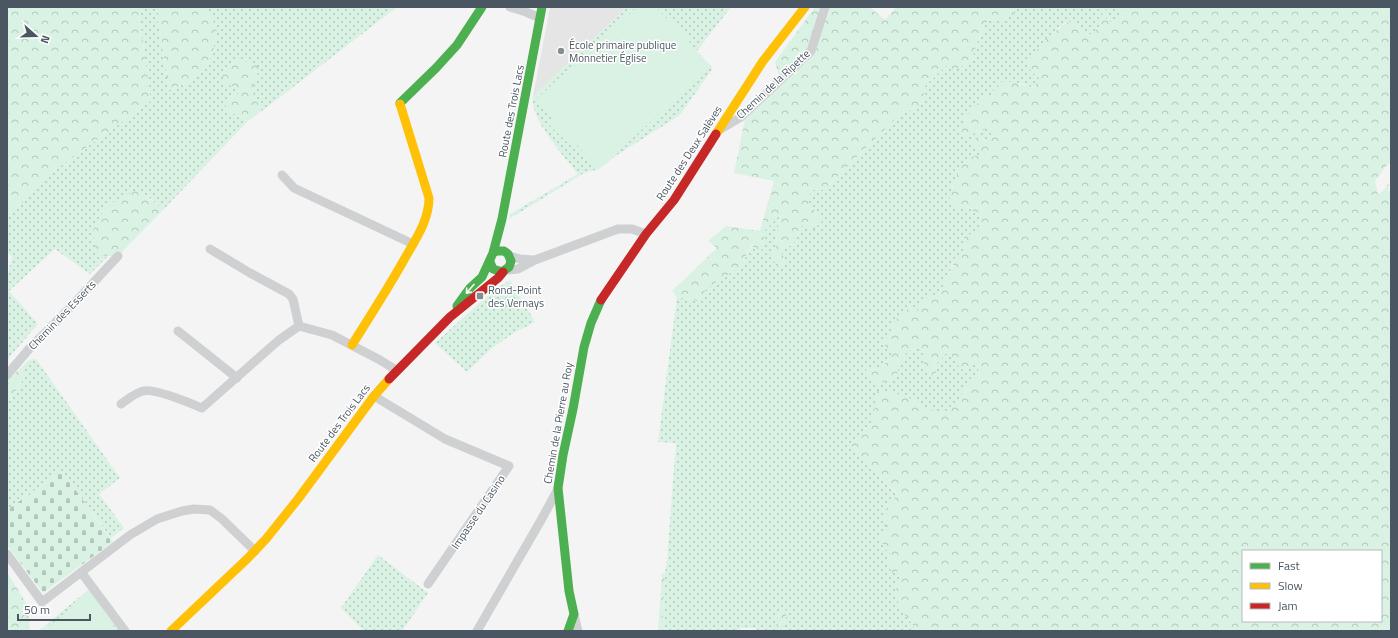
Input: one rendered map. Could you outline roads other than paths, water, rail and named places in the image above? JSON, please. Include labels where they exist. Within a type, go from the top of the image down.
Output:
[{"type":"street","points":[[352,345],[395,278],[426,218],[430,202],[400,103],[457,45],[482,7]]},
{"type":"street","points":[[510,7],[540,18]]},
{"type":"street","name":"Route des Trois Lacs","points":[[450,317],[469,290],[482,277],[491,258],[502,220],[542,7]]},
{"type":"street","name":"Route des Deux Salèves","points":[[646,234],[674,200],[763,61],[804,7]]},
{"type":"street","name":"Chemin de la Ripette","points":[[718,131],[741,117],[811,51],[825,7]]},
{"type":"street","points":[[282,175],[294,188],[413,244]]},
{"type":"street","name":"Route des Trois Lacs","points":[[502,220],[503,236],[508,254]]},
{"type":"street","points":[[535,260],[520,259],[499,250],[491,258],[491,267],[495,270],[505,271],[518,269],[535,260],[618,229],[632,229],[646,234]]},
{"type":"street","name":"Chemin de la Pierre au Roy","points":[[574,614],[569,591],[558,488],[563,455],[580,366],[591,323],[604,294],[646,234]]},
{"type":"street","points":[[210,249],[289,294],[293,298],[299,326]]},
{"type":"street","points":[[505,271],[511,263],[508,254]]},
{"type":"street","name":"Chemin des Esserts","points":[[7,375],[118,256]]},
{"type":"street","name":"Route des Trois Lacs","points":[[171,631],[255,550],[298,499],[374,396],[396,370],[450,317],[505,271]]},
{"type":"street","points":[[299,326],[332,335],[396,370]]},
{"type":"street","points":[[121,404],[142,391],[148,390],[170,396],[202,408],[279,340],[299,326]]},
{"type":"street","points":[[178,332],[237,378]]},
{"type":"street","name":"Impasse du Casino","points":[[374,396],[445,439],[509,466],[428,584]]},
{"type":"street","points":[[477,631],[558,488]]},
{"type":"street","points":[[7,554],[42,602],[130,535],[148,524],[168,515],[194,509],[208,510],[222,519],[255,550]]},
{"type":"street","points":[[81,572],[125,631]]},
{"type":"street","points":[[568,631],[574,614]]},
{"type":"street","points":[[574,614],[578,631]]},
{"type":"place","name":"École primaire publique Monnetier Église","points":[[561,51]]},
{"type":"place","name":"Rond-Point des Vernays","points":[[480,296]]}]
